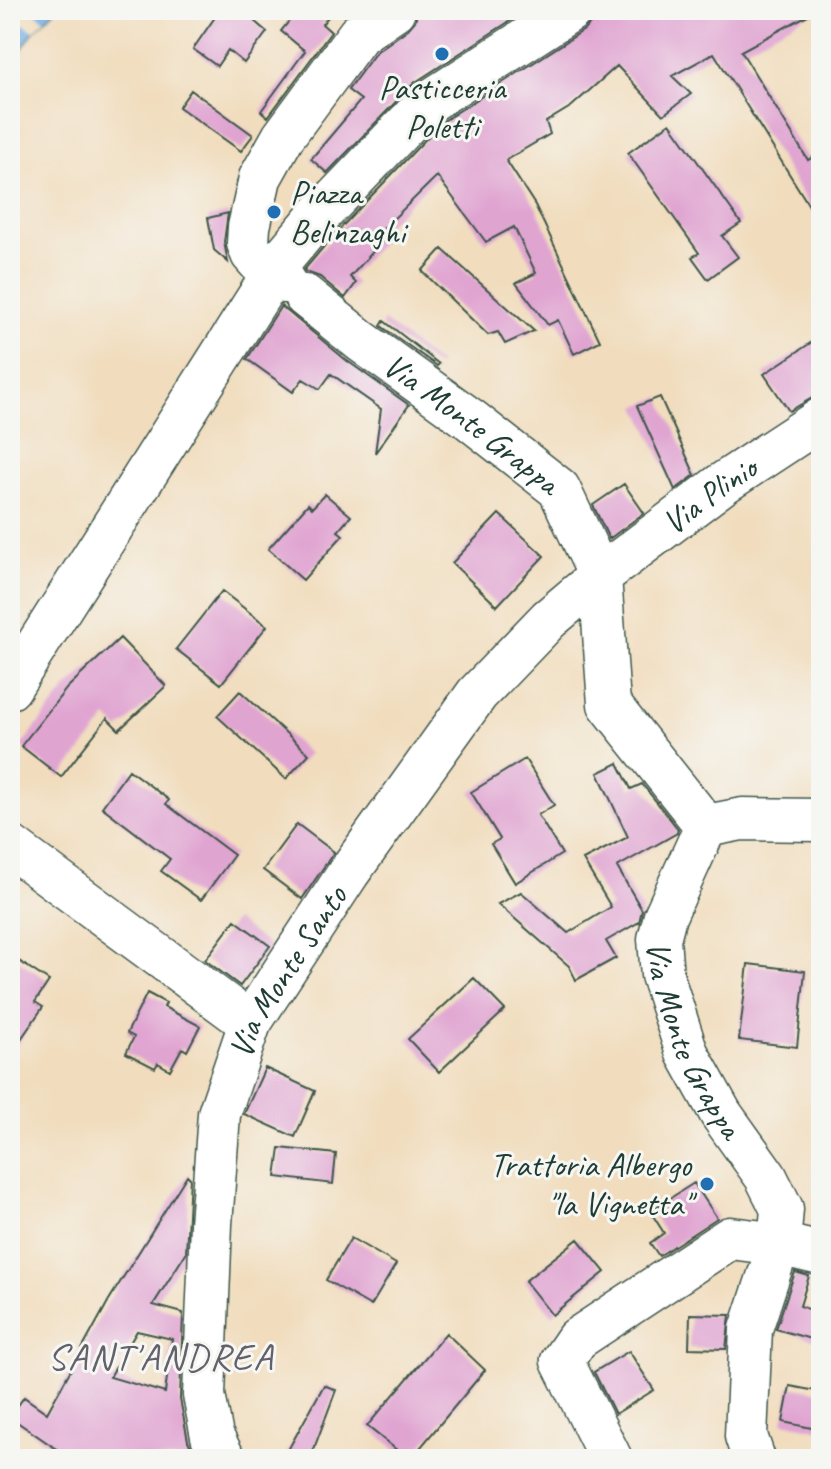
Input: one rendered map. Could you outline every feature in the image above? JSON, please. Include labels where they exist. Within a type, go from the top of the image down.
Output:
[{"type":"street","points":[[287,284],[252,254],[248,243],[260,178],[283,137],[359,34],[394,10]]},
{"type":"street","points":[[10,688],[287,284],[314,221],[427,103],[571,10]]},
{"type":"street","name":"Via Monte Grappa","points":[[287,284],[559,489],[600,576],[609,704],[706,826],[665,916],[659,939],[662,975],[687,1053],[721,1114],[766,1177],[782,1209],[779,1244],[751,1329],[746,1436],[754,1459]]},
{"type":"street","name":"Via Plinio","points":[[600,576],[722,484],[821,419]]},
{"type":"street","name":"Via Monte Santo","points":[[224,1459],[212,1436],[204,1395],[211,1224],[219,1114],[250,1023],[349,872],[477,694],[549,619],[600,576]]},
{"type":"street","points":[[706,826],[742,819],[821,820]]},
{"type":"street","points":[[10,846],[250,1023]]},
{"type":"street","points":[[611,1459],[562,1361],[577,1339],[730,1238],[779,1244],[821,1254]]},
{"type":"water","points":[[10,10],[55,10],[34,31],[10,67]]},
{"type":"pier","points":[[10,10],[31,10],[45,20],[34,31],[10,15]]},
{"type":"building","points":[[220,10],[241,10],[267,32],[244,63],[228,50],[217,66],[193,49]]},
{"type":"building","points":[[298,10],[334,10],[322,24],[331,32],[268,117],[261,111],[305,51],[281,31]]},
{"type":"building","points":[[418,10],[527,10],[414,83],[327,173],[311,159],[361,100],[348,90],[376,52],[415,21]]},
{"type":"building","points":[[595,10],[817,10],[741,51],[808,160],[821,152],[821,225],[714,53],[672,76],[691,94],[663,115],[617,66],[572,106],[546,122],[550,134],[506,160],[535,205],[600,341],[574,354],[558,320],[548,325],[516,283],[536,273],[514,227],[486,242],[437,176],[384,228],[389,234],[350,277],[356,283],[345,298],[320,277],[304,270],[442,122],[584,30],[592,22]]},
{"type":"building","points":[[191,90],[253,135],[241,151],[179,107]]},
{"type":"building","points":[[670,123],[741,223],[722,236],[738,257],[708,279],[692,257],[699,253],[628,153]]},
{"type":"building","points":[[228,213],[224,242],[228,262],[214,250],[208,218]]},
{"type":"building","points":[[442,249],[534,331],[505,344],[498,332],[488,335],[422,271]]},
{"type":"building","points":[[281,306],[346,360],[409,405],[375,453],[381,409],[331,374],[320,389],[303,379],[293,392],[247,359]]},
{"type":"building","points":[[384,321],[439,364],[437,366],[381,326]]},
{"type":"building","points":[[821,336],[821,393],[789,411],[764,374]]},
{"type":"building","points":[[660,397],[695,475],[675,490],[637,406]]},
{"type":"building","points":[[624,484],[644,513],[609,539],[593,505]]},
{"type":"building","points":[[325,494],[351,516],[338,531],[343,535],[303,580],[268,549],[308,504],[312,508]]},
{"type":"building","points":[[499,514],[544,556],[497,606],[452,563]]},
{"type":"building","points":[[222,591],[267,626],[221,684],[176,649]]},
{"type":"building","points":[[120,638],[166,686],[119,730],[107,718],[61,777],[21,746],[67,688]]},
{"type":"building","points":[[240,691],[309,754],[286,779],[217,716]]},
{"type":"building","points":[[525,759],[554,805],[538,815],[562,854],[515,883],[491,844],[500,839],[471,792]]},
{"type":"building","points":[[618,763],[631,789],[642,784],[678,829],[677,833],[617,867],[642,910],[639,922],[606,941],[616,958],[576,980],[569,966],[498,904],[521,892],[568,933],[611,907],[583,860],[628,837],[598,773]]},
{"type":"building","points":[[129,770],[169,800],[166,804],[234,855],[201,900],[161,871],[170,859],[102,807]]},
{"type":"building","points":[[297,824],[334,852],[302,899],[263,870]]},
{"type":"building","points":[[235,920],[270,946],[240,986],[205,960]]},
{"type":"building","points":[[10,955],[49,981],[35,1002],[43,1007],[10,1055]]},
{"type":"building","points":[[748,964],[805,971],[797,1047],[739,1040]]},
{"type":"building","points":[[474,978],[505,1010],[439,1072],[408,1039]]},
{"type":"building","points":[[147,993],[166,1003],[164,1007],[200,1026],[187,1051],[182,1048],[170,1070],[158,1063],[155,1068],[126,1053],[134,1037],[127,1033]]},
{"type":"building","points":[[265,1068],[315,1091],[295,1137],[244,1114]]},
{"type":"building","points":[[280,1148],[336,1154],[333,1184],[276,1177]]},
{"type":"building","points":[[187,1175],[190,1178],[186,1253],[153,1305],[183,1313],[180,1399],[188,1441],[197,1459],[71,1459],[10,1417],[24,1397],[47,1413],[109,1300]],"holes":[[[137,1331],[172,1339],[165,1393],[110,1377]]]},
{"type":"building","points":[[694,1183],[717,1218],[659,1256],[650,1243],[664,1233],[650,1211]]},
{"type":"building","points":[[351,1238],[396,1264],[371,1306],[326,1280]]},
{"type":"building","points":[[578,1239],[605,1272],[552,1315],[525,1281]]},
{"type":"building","points":[[795,1272],[809,1276],[800,1306],[821,1314],[821,1342],[776,1329]]},
{"type":"building","points":[[690,1314],[730,1315],[726,1349],[689,1348]]},
{"type":"building","points":[[446,1333],[485,1370],[408,1459],[367,1426]]},
{"type":"building","points":[[629,1351],[654,1390],[615,1414],[594,1372]]},
{"type":"building","points":[[324,1385],[336,1390],[310,1459],[283,1459]]},
{"type":"building","points":[[790,1386],[821,1392],[821,1430],[783,1422]]},
{"type":"place","name":"Pasticceria Poletti","points":[[442,54]]},
{"type":"place","name":"Piazza Belinzaghi","points":[[274,212]]},
{"type":"place","name":"Trattoria Albergo \"la Vignetta\"","points":[[707,1184]]},
{"type":"district","name":"SANT'ANDREA","points":[[161,1356]]}]
